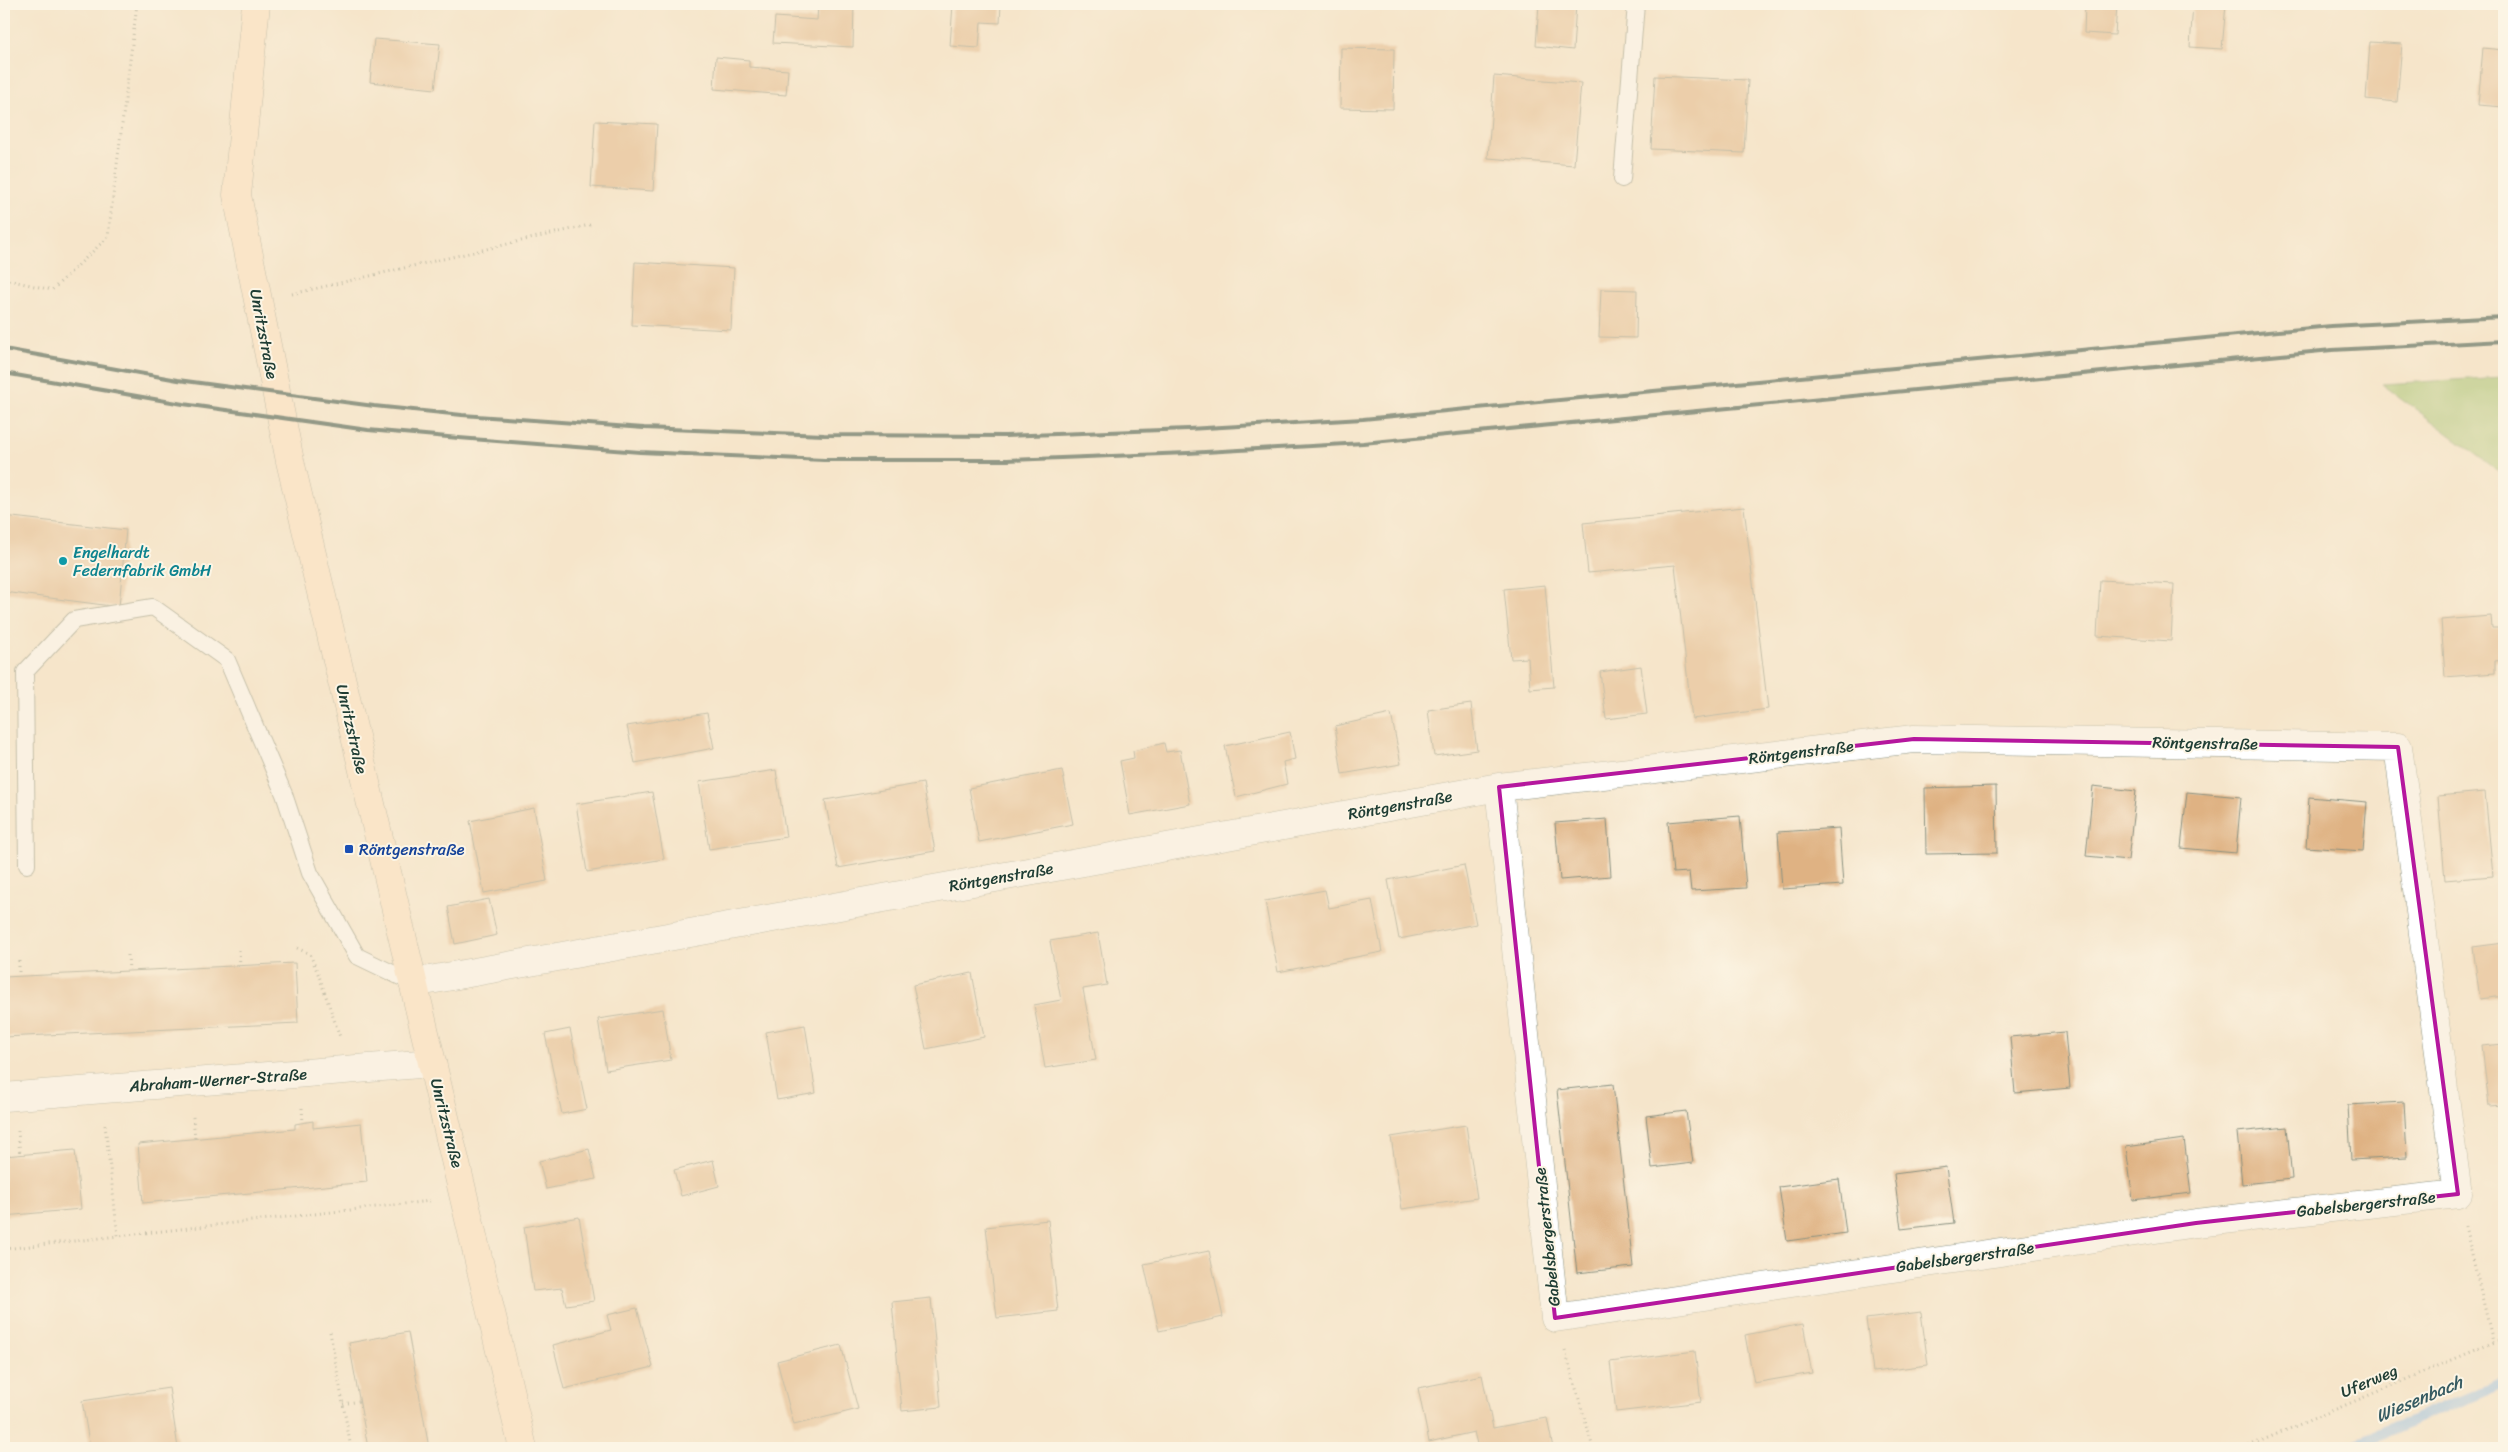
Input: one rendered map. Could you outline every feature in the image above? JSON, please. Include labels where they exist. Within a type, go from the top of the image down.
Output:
[{"type":"street","name":"Unritzstraße","points":[[256,4],[237,195],[294,480],[523,1448]]},
{"type":"street","name":"Röntgenstraße","points":[[413,983],[1499,786],[1914,739],[2398,747]]},
{"type":"street","name":"Gabelsbergerstraße","points":[[1499,786],[1555,1318],[2196,1223],[2458,1194],[2398,747]]},
{"type":"street","name":"Abraham-Werner-Straße","points":[[4,1097],[432,1063]]},
{"type":"lane","points":[[1622,179],[1636,4]]},
{"type":"lane","points":[[27,865],[25,672],[74,620],[153,607],[227,660],[284,794],[310,873],[357,956],[413,983]]},
{"type":"path","points":[[4,279],[52,290],[108,237],[137,4]]},
{"type":"path","points":[[257,302],[594,224]]},
{"type":"path","points":[[297,948],[310,954],[351,1070]]},
{"type":"path","points":[[239,950],[240,965]]},
{"type":"path","points":[[128,955],[129,970]]},
{"type":"path","points":[[19,961],[19,976]]},
{"type":"path","points":[[101,1089],[118,1236]]},
{"type":"path","points":[[20,1145],[20,1155]]},
{"type":"path","points":[[2458,1194],[2473,1266],[2493,1342]]},
{"type":"path","points":[[4,1249],[464,1197]]},
{"type":"path","points":[[1555,1318],[1593,1448]]},
{"type":"path","points":[[330,1332],[351,1448]]},
{"type":"path","name":"Uferweg","points":[[2244,1448],[2504,1338]]},
{"type":"path","points":[[343,1404],[359,1401]]},
{"type":"highlighted area","points":[[1914,739],[2398,747],[2458,1194],[2196,1223],[1555,1318],[1499,787]]},
{"type":"green space","points":[[2504,377],[2504,475],[2382,384]]},
{"type":"building","points":[[818,4],[854,4],[853,47],[773,43],[775,17],[817,20]]},
{"type":"building","points":[[953,4],[1001,4],[1000,23],[981,22],[979,48],[950,46]]},
{"type":"building","points":[[1539,4],[1576,4],[1573,50],[1536,46]]},
{"type":"building","points":[[2085,4],[2117,4],[2115,35],[2084,33]]},
{"type":"building","points":[[2193,4],[2226,4],[2222,49],[2190,47]]},
{"type":"building","points":[[374,39],[440,44],[435,89],[370,82]]},
{"type":"building","points":[[2370,42],[2402,44],[2397,102],[2366,99]]},
{"type":"building","points":[[1341,48],[1394,49],[1393,109],[1340,108]]},
{"type":"building","points":[[2483,48],[2504,50],[2504,107],[2478,105]]},
{"type":"building","points":[[716,57],[749,60],[749,67],[788,70],[786,95],[714,89]]},
{"type":"building","points":[[1494,76],[1581,83],[1574,165],[1488,158]]},
{"type":"building","points":[[1655,76],[1748,80],[1744,153],[1651,149]]},
{"type":"building","points":[[595,121],[657,124],[653,191],[591,187]]},
{"type":"building","points":[[635,262],[734,268],[731,330],[632,325]]},
{"type":"building","points":[[1601,289],[1637,290],[1636,338],[1599,337]]},
{"type":"building","points":[[1744,507],[1768,709],[1692,719],[1675,565],[1588,573],[1583,523]]},
{"type":"building","name":"Engelhardt Federnfabrik GmbH","points":[[4,516],[126,530],[119,607],[4,592]]},
{"type":"building","points":[[2100,580],[2174,584],[2171,641],[2097,636]]},
{"type":"building","points":[[1545,585],[1554,687],[1530,689],[1528,658],[1511,659],[1504,589]]},
{"type":"building","points":[[2491,616],[2492,628],[2504,628],[2504,660],[2495,661],[2495,673],[2445,677],[2441,620]]},
{"type":"building","points":[[1641,666],[1647,714],[1606,719],[1600,672]]},
{"type":"building","points":[[1471,704],[1477,750],[1434,756],[1428,710]]},
{"type":"building","points":[[707,713],[714,748],[635,763],[627,726]]},
{"type":"building","points":[[1391,714],[1401,764],[1342,774],[1335,726]]},
{"type":"building","points":[[1290,732],[1295,759],[1283,762],[1287,784],[1236,797],[1225,746]]},
{"type":"building","points":[[1164,743],[1166,752],[1180,750],[1190,804],[1130,815],[1120,761],[1134,758],[1133,751]]},
{"type":"building","points":[[776,770],[786,837],[709,849],[699,782]]},
{"type":"building","points":[[1062,770],[1073,824],[979,842],[969,788]]},
{"type":"building","points":[[923,783],[935,851],[838,868],[825,800]]},
{"type":"building","points":[[1996,786],[1997,853],[1926,854],[1925,788]]},
{"type":"building","points":[[2093,786],[2136,791],[2128,860],[2086,856]]},
{"type":"building","points":[[652,792],[664,859],[587,872],[576,804]]},
{"type":"building","points":[[2187,792],[2241,797],[2236,853],[2181,848]]},
{"type":"building","points":[[2485,792],[2493,876],[2445,880],[2438,796]]},
{"type":"building","points":[[2309,797],[2367,802],[2363,851],[2306,847]]},
{"type":"building","points":[[534,808],[547,881],[484,893],[470,821]]},
{"type":"building","points":[[1740,816],[1746,888],[1691,891],[1689,872],[1673,873],[1668,822]]},
{"type":"building","points":[[1607,819],[1611,876],[1560,880],[1555,823]]},
{"type":"building","points":[[1839,828],[1843,885],[1782,889],[1778,832]]},
{"type":"building","points":[[1464,865],[1476,924],[1399,939],[1388,880]]},
{"type":"building","points":[[1325,890],[1329,908],[1372,900],[1382,952],[1278,972],[1265,901]]},
{"type":"building","points":[[489,899],[497,935],[455,944],[448,907]]},
{"type":"building","points":[[1098,933],[1107,985],[1083,989],[1096,1060],[1045,1068],[1034,1005],[1061,1000],[1050,941]]},
{"type":"building","points":[[2504,943],[2504,996],[2480,999],[2473,947]]},
{"type":"building","points":[[295,963],[298,1023],[4,1037],[4,977]]},
{"type":"building","points":[[972,973],[984,1037],[926,1049],[913,985]]},
{"type":"building","points":[[663,1009],[671,1060],[606,1070],[598,1019]]},
{"type":"building","points":[[805,1025],[816,1093],[777,1100],[766,1032]]},
{"type":"building","points":[[570,1029],[587,1109],[562,1114],[545,1034]]},
{"type":"building","points":[[2065,1032],[2070,1088],[2015,1093],[2010,1037]]},
{"type":"building","points":[[2504,1044],[2504,1105],[2489,1106],[2482,1046]]},
{"type":"building","points":[[1613,1084],[1633,1267],[1577,1273],[1557,1090]]},
{"type":"building","points":[[2404,1102],[2407,1157],[2351,1160],[2348,1105]]},
{"type":"building","points":[[1686,1111],[1693,1163],[1652,1168],[1646,1116]]},
{"type":"building","points":[[313,1121],[313,1128],[361,1123],[367,1182],[143,1203],[138,1144],[295,1129],[295,1124]]},
{"type":"building","points":[[1466,1125],[1477,1198],[1402,1209],[1391,1137]]},
{"type":"building","points":[[2287,1127],[2292,1179],[2242,1184],[2237,1132]]},
{"type":"building","points":[[2184,1139],[2191,1193],[2133,1200],[2126,1147]]},
{"type":"building","points":[[589,1149],[596,1179],[546,1189],[539,1161]]},
{"type":"building","points":[[75,1150],[81,1209],[4,1216],[4,1156]]},
{"type":"building","points":[[713,1160],[719,1186],[681,1196],[674,1170]]},
{"type":"building","points":[[1946,1167],[1954,1223],[1901,1229],[1894,1174]]},
{"type":"building","points":[[1839,1179],[1846,1233],[1787,1241],[1779,1187]]},
{"type":"building","points":[[579,1217],[594,1301],[566,1305],[562,1288],[533,1291],[524,1227]]},
{"type":"building","points":[[1048,1220],[1058,1311],[997,1318],[986,1227]]},
{"type":"building","points":[[1209,1251],[1223,1317],[1159,1331],[1144,1264]]},
{"type":"building","points":[[931,1298],[941,1407],[902,1411],[892,1302]]},
{"type":"building","points":[[637,1308],[653,1367],[564,1389],[553,1345],[611,1330],[607,1315]]},
{"type":"building","points":[[1921,1312],[1928,1365],[1873,1372],[1866,1319]]},
{"type":"building","points":[[1803,1324],[1812,1373],[1754,1383],[1745,1335]]},
{"type":"building","points":[[408,1332],[429,1448],[368,1448],[349,1343]]},
{"type":"building","points":[[841,1345],[858,1409],[794,1425],[777,1361]]},
{"type":"building","points":[[1695,1351],[1701,1402],[1616,1412],[1610,1362]]},
{"type":"building","points":[[1482,1375],[1493,1428],[1547,1418],[1553,1448],[1478,1448],[1474,1432],[1429,1442],[1418,1388]]},
{"type":"building","points":[[169,1388],[178,1448],[90,1448],[82,1401]]},
{"type":"waterway","name":"Wiesenbach","points":[[2347,1448],[2504,1382]]},
{"type":"railway","points":[[4,349],[178,380],[374,406],[462,415],[644,428],[824,435],[1005,436],[1188,429],[1363,419],[2331,326],[2504,317]]},
{"type":"railway","points":[[4,373],[183,404],[368,430],[459,438],[640,452],[824,460],[1007,460],[1188,453],[1363,443],[2332,350],[2504,341]]},
{"type":"place","name":"Engelhardt Federnfabrik GmbH","points":[[63,561]]},
{"type":"place","name":"Röntgenstraße","points":[[349,849]]}]
